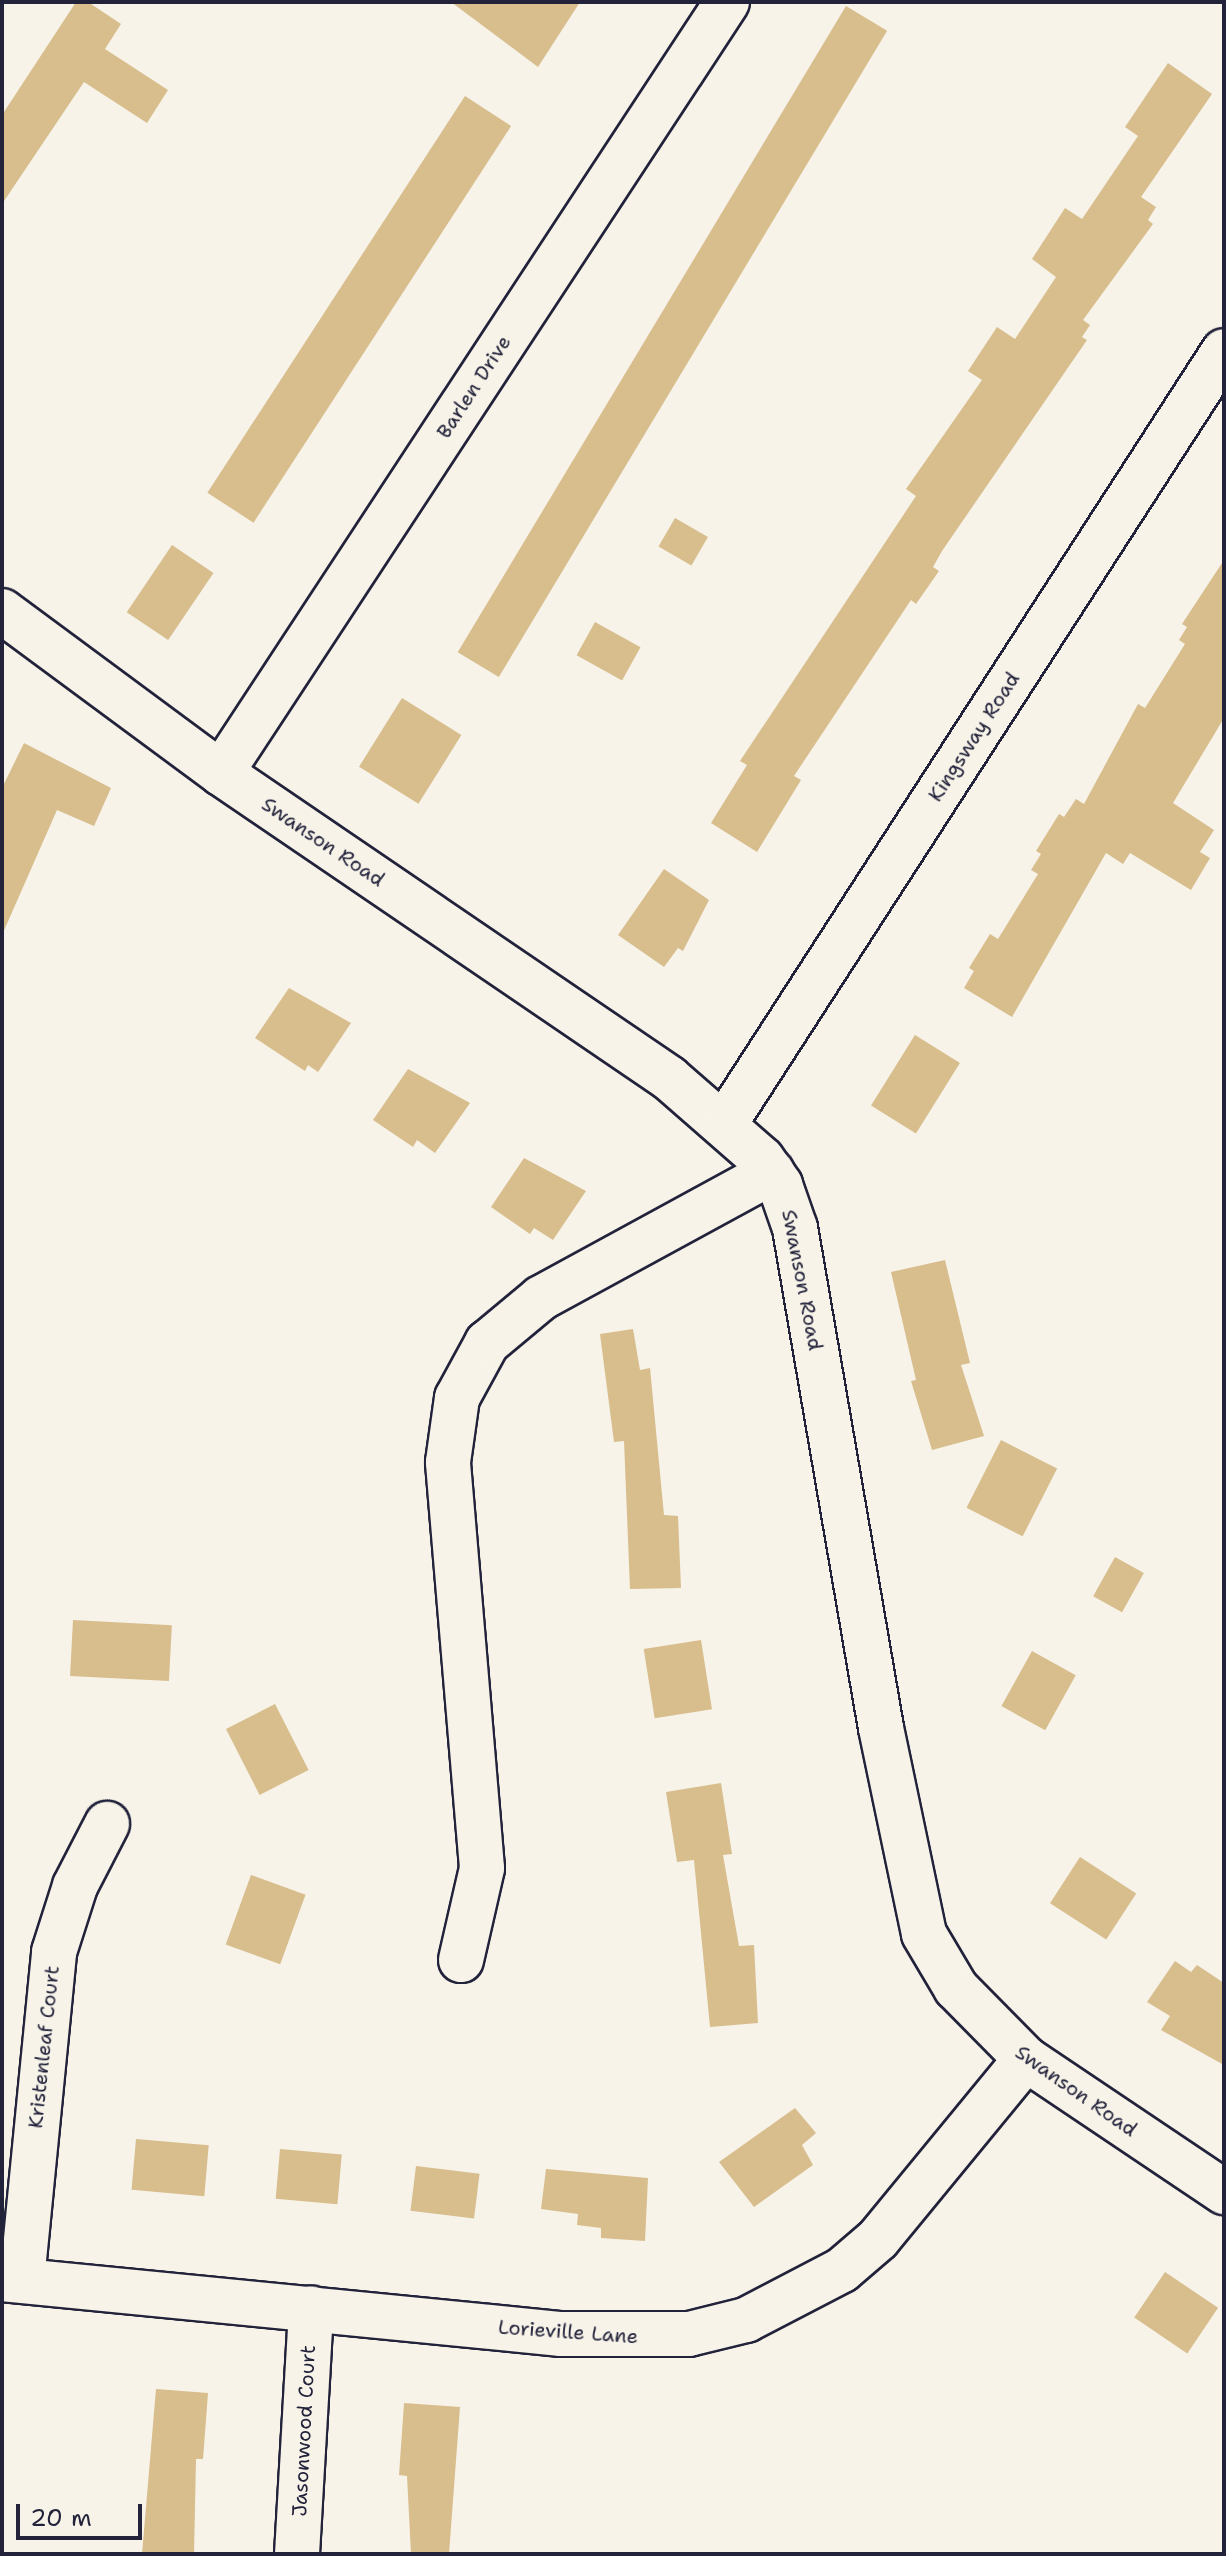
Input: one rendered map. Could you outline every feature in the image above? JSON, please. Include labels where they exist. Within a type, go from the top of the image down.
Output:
[{"type":"street","name":"Barlen Drive","points":[[221,773],[727,2]]},
{"type":"street","name":"Kingsway Road","points":[[725,1123],[1224,351]]},
{"type":"street","name":"Swanson Road","points":[[2,611],[221,773],[669,1078],[725,1123],[772,1172],[795,1228],[915,1906],[956,1988],[1026,2059],[1224,2192]]},
{"type":"street","points":[[461,1960],[482,1868],[449,1477],[457,1398],[487,1343],[541,1298],[772,1172]]},
{"type":"street","name":"Kristenleaf Court","points":[[12,2279],[54,1952],[62,1918],[107,1824]]},
{"type":"street","name":"Lorieville Lane","points":[[12,2279],[625,2339],[689,2334],[746,2320],[799,2297],[878,2239],[1026,2059]]},
{"type":"street","name":"Jasonwood Court","points":[[297,2554],[311,2308]]},
{"type":"building","points":[[76,2],[88,2],[121,24],[105,49],[168,90],[147,123],[84,82],[2,204],[2,115]]},
{"type":"building","points":[[451,2],[580,2],[538,67]]},
{"type":"building","points":[[846,6],[887,31],[499,677],[458,652]]},
{"type":"building","points":[[1168,63],[1212,94],[1141,197],[1156,207],[1148,220],[1153,224],[1083,320],[1090,325],[1082,337],[1087,340],[942,551],[933,567],[939,571],[916,604],[911,600],[794,776],[801,780],[757,852],[711,823],[747,765],[740,761],[916,496],[906,489],[982,380],[968,371],[997,327],[1015,339],[1056,277],[1032,259],[1065,208],[1082,219],[1138,136],[1125,127]]},
{"type":"building","points":[[465,96],[511,126],[254,523],[207,493]]},
{"type":"building","points":[[675,518],[708,537],[691,566],[658,547]]},
{"type":"building","points":[[172,545],[213,573],[168,640],[127,612]]},
{"type":"building","points":[[1224,560],[1224,718],[1173,803],[1214,830],[1200,852],[1210,858],[1191,890],[1130,853],[1123,864],[1106,853],[1012,1017],[964,988],[974,971],[969,968],[990,934],[998,939],[1038,874],[1031,870],[1041,854],[1036,851],[1059,814],[1064,817],[1076,799],[1084,804],[1138,704],[1145,708],[1185,644],[1179,640],[1187,627],[1182,624]]},
{"type":"building","points":[[595,622],[640,647],[622,680],[577,655]]},
{"type":"building","points":[[402,698],[461,735],[418,804],[359,767]]},
{"type":"building","points":[[24,743],[111,788],[94,826],[57,810],[2,935],[2,788]]},
{"type":"building","points":[[664,869],[709,900],[683,951],[678,948],[664,967],[618,935]]},
{"type":"building","points":[[289,988],[351,1023],[318,1072],[308,1065],[305,1071],[255,1038]]},
{"type":"building","points":[[915,1035],[960,1063],[916,1133],[871,1105]]},
{"type":"building","points":[[408,1069],[470,1103],[435,1153],[417,1140],[413,1147],[373,1120]]},
{"type":"building","points":[[524,1158],[586,1191],[553,1240],[534,1228],[530,1234],[491,1207]]},
{"type":"building","points":[[945,1260],[970,1363],[961,1365],[984,1436],[932,1450],[911,1381],[916,1380],[891,1272]]},
{"type":"building","points":[[633,1329],[640,1370],[650,1368],[664,1515],[678,1516],[681,1588],[630,1589],[624,1441],[614,1442],[600,1334]]},
{"type":"building","points":[[1001,1440],[1057,1469],[1023,1536],[966,1508]]},
{"type":"building","points":[[1115,1557],[1144,1573],[1122,1612],[1093,1596]]},
{"type":"building","points":[[73,1620],[172,1625],[169,1681],[70,1676]]},
{"type":"building","points":[[701,1640],[712,1709],[655,1718],[644,1649]]},
{"type":"building","points":[[1032,1651],[1076,1675],[1045,1730],[1001,1706]]},
{"type":"building","points":[[275,1704],[309,1770],[260,1795],[226,1729]]},
{"type":"building","points":[[721,1783],[732,1854],[723,1855],[739,1946],[754,1945],[758,2023],[710,2027],[694,1860],[677,1862],[666,1792]]},
{"type":"building","points":[[1080,1857],[1136,1893],[1106,1940],[1050,1903]]},
{"type":"building","points":[[251,1875],[306,1895],[280,1964],[226,1945]]},
{"type":"building","points":[[1175,1961],[1191,1972],[1197,1965],[1224,1983],[1224,2065],[1161,2030],[1170,2016],[1147,2002]]},
{"type":"building","points":[[795,2108],[816,2133],[802,2145],[813,2165],[754,2207],[719,2162]]},
{"type":"building","points":[[136,2139],[209,2145],[204,2196],[132,2190]]},
{"type":"building","points":[[280,2149],[342,2154],[337,2204],[276,2199]]},
{"type":"building","points":[[416,2166],[480,2174],[474,2218],[411,2211]]},
{"type":"building","points":[[546,2169],[648,2178],[645,2241],[601,2238],[601,2228],[577,2225],[578,2214],[541,2209]]},
{"type":"building","points":[[1165,2272],[1218,2308],[1187,2353],[1134,2318]]},
{"type":"building","points":[[156,2389],[208,2393],[203,2459],[196,2459],[194,2554],[142,2554]]},
{"type":"building","points":[[404,2403],[460,2407],[449,2554],[411,2554],[407,2476],[399,2475]]}]
